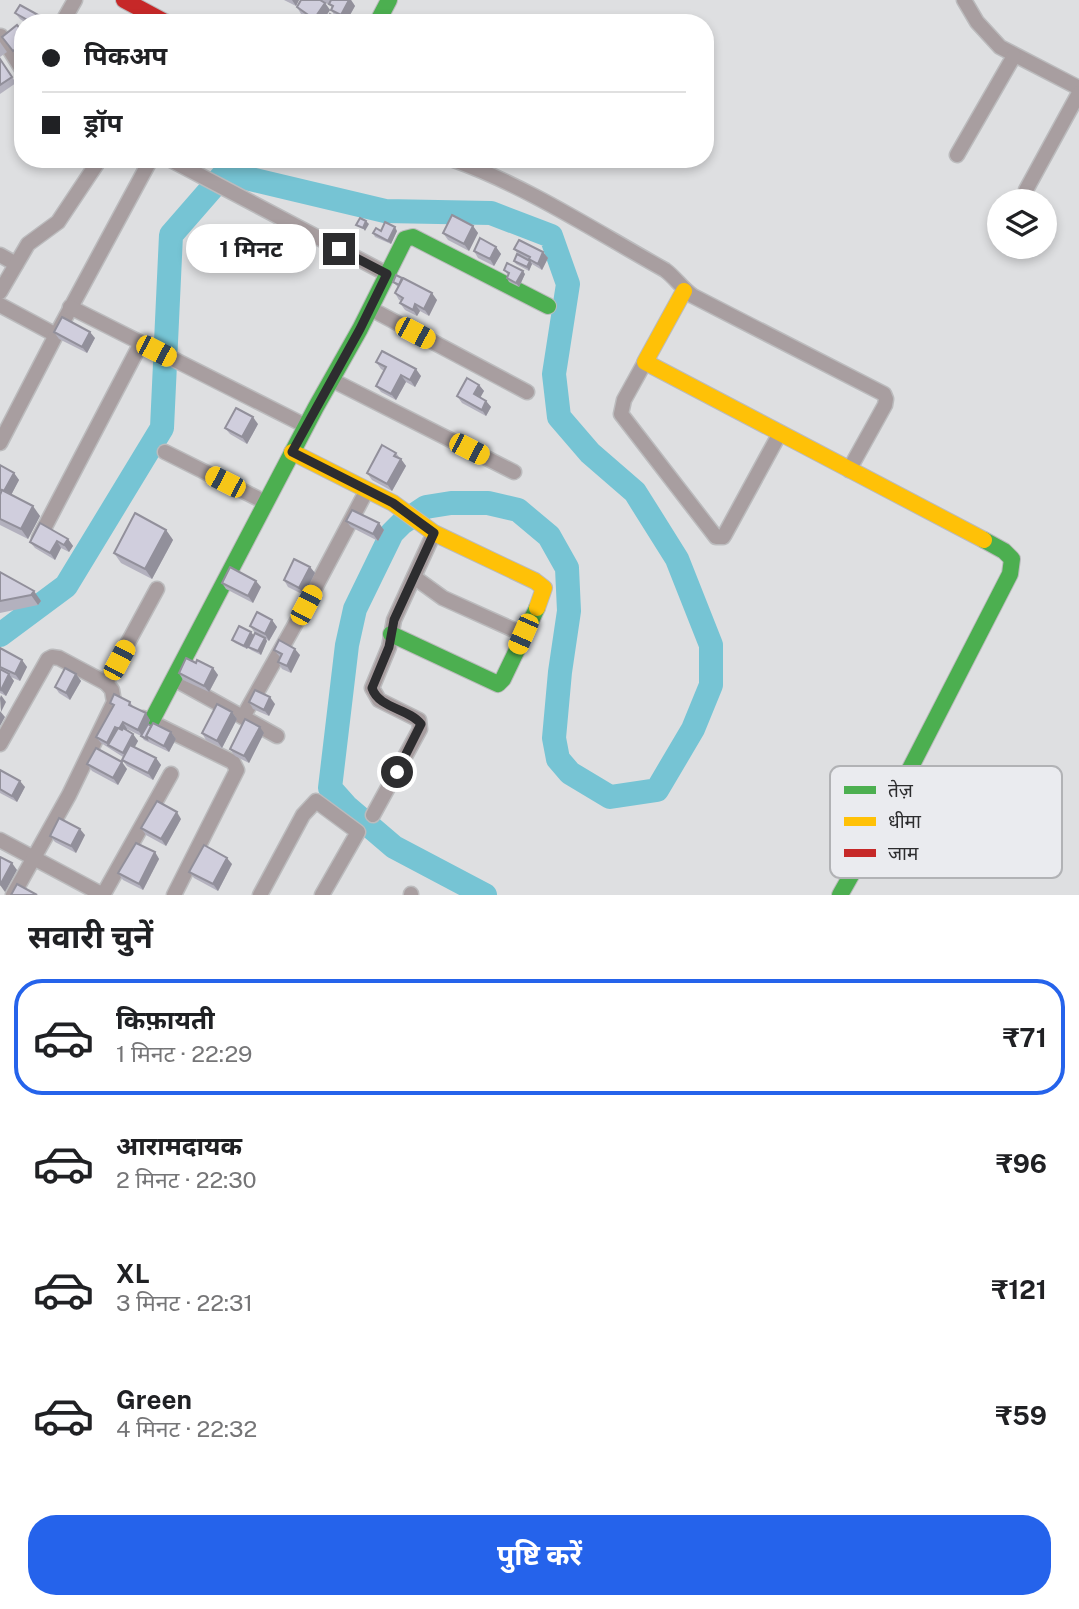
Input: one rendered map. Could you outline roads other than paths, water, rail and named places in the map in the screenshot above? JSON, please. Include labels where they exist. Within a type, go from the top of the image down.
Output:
[{"type":"street","points":[[124,0],[150,14]]},
{"type":"street","points":[[964,0],[989,37],[1014,56],[1079,91],[1027,189]]},
{"type":"street","points":[[1,36],[14,57]]},
{"type":"street","points":[[957,155],[1014,56]]},
{"type":"street","points":[[0,292],[32,240],[58,222],[93,168]]},
{"type":"street","points":[[0,443],[145,168]]},
{"type":"street","points":[[185,168],[387,274]]},
{"type":"street","points":[[474,168],[540,199],[665,270],[684,290],[884,394],[886,405],[849,470]]},
{"type":"street","points":[[151,722],[265,502],[371,309],[405,239],[412,237],[548,306]]},
{"type":"street","points":[[0,255],[16,264]]},
{"type":"street","points":[[684,290],[624,400],[621,414],[716,537],[723,537],[725,534],[780,433]]},
{"type":"street","points":[[0,305],[57,335]]},
{"type":"street","points":[[70,307],[306,426]]},
{"type":"street","points":[[371,309],[527,392]]},
{"type":"street","points":[[39,538],[143,344]]},
{"type":"street","points":[[645,362],[1003,551],[1012,559],[1010,574],[911,766]]},
{"type":"street","points":[[332,380],[514,472]]},
{"type":"street","points":[[165,452],[265,502]]},
{"type":"street","points":[[292,452],[403,510],[434,533],[542,585],[544,593],[503,679],[498,684],[391,634]]},
{"type":"street","points":[[243,717],[366,490]]},
{"type":"street","points":[[373,815],[421,724],[419,720],[379,699],[374,694],[373,682],[389,647],[394,620],[434,533]]},
{"type":"street","points":[[414,577],[443,598],[523,634]]},
{"type":"street","points":[[106,683],[157,589]]},
{"type":"street","points":[[2,737],[44,664],[52,657],[59,658],[106,683],[112,690],[114,702],[69,795],[13,895]]},
{"type":"street","points":[[174,679],[277,736]]},
{"type":"street","points":[[114,702],[233,762],[237,770],[174,895]]},
{"type":"street","points":[[0,840],[103,895],[171,774]]},
{"type":"street","points":[[260,895],[303,815],[316,801],[358,832],[322,895]]},
{"type":"street","points":[[840,895],[850,878]]},
{"type":"waterway","points":[[0,635],[66,586],[162,428],[171,235],[225,173],[385,211],[491,213],[551,236],[568,284],[554,374],[559,417],[590,453],[635,492],[677,559],[711,645],[711,685],[693,729],[657,790],[610,797],[570,773],[558,759],[554,738],[569,611],[567,568],[549,536],[518,510],[488,503],[451,503],[426,507],[402,523],[392,533],[355,609],[347,645],[330,788],[346,806],[394,847],[485,895]]}]
